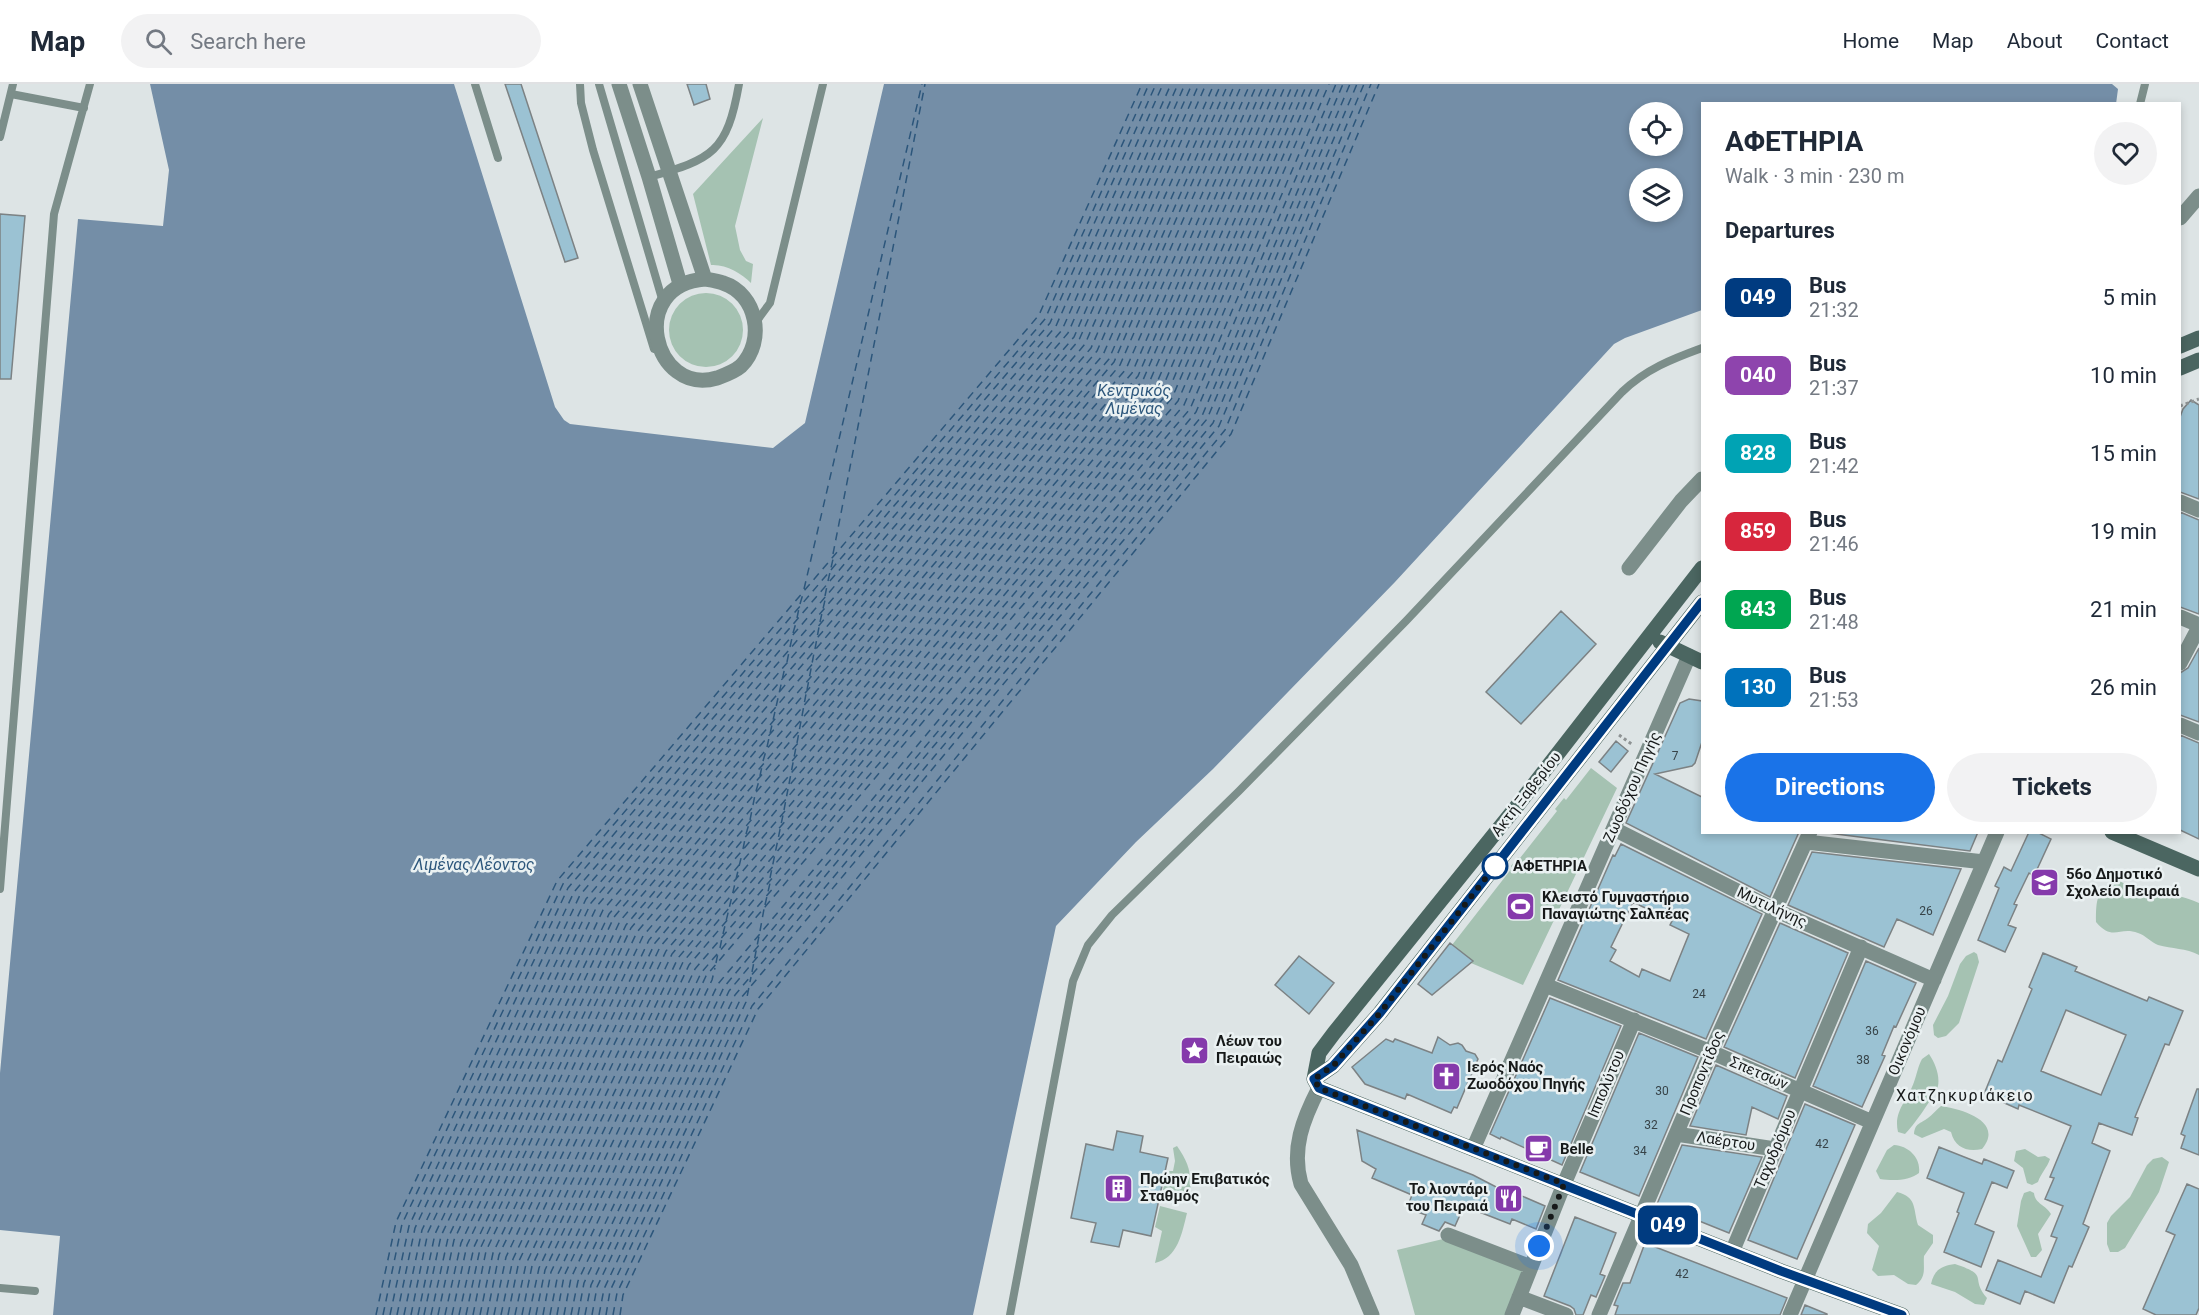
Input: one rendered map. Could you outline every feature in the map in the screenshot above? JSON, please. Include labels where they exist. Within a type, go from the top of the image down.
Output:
[{"type":"main road","points":[[2181,346],[2199,338]]},
{"type":"main road","points":[[2181,368],[2199,360]]},
{"type":"main road","name":"Ακτή Ξαβερίου","points":[[1317,1084],[1319,1053],[1701,569]]},
{"type":"main road","name":"Ακτή Ξαβερίου","points":[[1317,1084],[1380,1013],[1701,603]]},
{"type":"main road","points":[[1650,636],[1696,659]]},
{"type":"main road","points":[[2117,834],[2199,869]]},
{"type":"main road","points":[[1317,1084],[1732,1252],[1902,1315]]},
{"type":"street","points":[[619,84],[680,284]]},
{"type":"street","points":[[640,84],[705,279]]},
{"type":"street","points":[[2181,217],[2199,196]]},
{"type":"street","points":[[705,279],[725,283],[741,293],[750,305],[756,322],[755,339],[750,353],[741,366],[729,374],[711,380],[695,379],[682,374],[668,363],[659,349],[655,330],[663,302],[680,284],[705,279]]},
{"type":"street","points":[[1629,568],[1681,501],[1701,480]]},
{"type":"street","points":[[2181,502],[2199,510]]},
{"type":"street","points":[[2181,617],[2199,626],[2181,661]]},
{"type":"street","name":"Ζωοδόχου Πηγής","points":[[1473,1149],[1646,755],[1696,659]]},
{"type":"street","points":[[2181,725],[2199,733]]},
{"type":"street","name":"Μυτιλήνης","points":[[1614,829],[1775,910],[1934,980]]},
{"type":"street","name":"Οικονόμου","points":[[1790,1315],[1996,834]]},
{"type":"street","points":[[1808,837],[1984,862]]},
{"type":"street","name":"Προποντίδος","points":[[1599,1315],[1711,1052],[1808,837]]},
{"type":"street","name":"Ταχυδρόμου","points":[[1732,1252],[1861,946]]},
{"type":"street","name":"Σπετσών","points":[[1545,985],[1711,1052],[1872,1122]]},
{"type":"street","name":"Ιππολύτου","points":[[1512,1315],[1564,1184],[1634,1020]]},
{"type":"street","points":[[1317,1084],[1303,1123],[1297,1154],[1298,1173],[1301,1184],[1351,1265],[1372,1315]]},
{"type":"street","name":"Λαέρτου","points":[[1676,1134],[1775,1149]]},
{"type":"street","points":[[1448,1235],[1531,1267]]},
{"type":"street","points":[[1519,1297],[1566,1315]]},
{"type":"lane","points":[[0,136],[13,84]]},
{"type":"lane","points":[[0,890],[54,214],[90,84]]},
{"type":"lane","points":[[475,84],[498,158]]},
{"type":"lane","points":[[580,84],[581,103],[592,150],[648,331],[654,349],[668,363]]},
{"type":"lane","points":[[598,84],[663,302]]},
{"type":"lane","points":[[649,177],[697,162],[722,140],[732,122],[739,84]]},
{"type":"lane","points":[[756,322],[770,303],[823,84]]},
{"type":"lane","points":[[2140,102],[2145,84]]},
{"type":"lane","points":[[11,94],[84,108]]},
{"type":"lane","points":[[1010,1315],[1073,981],[1079,963],[1089,945],[1127,899],[1239,790],[1406,621],[1628,386],[1658,365],[1701,348]]},
{"type":"lane","points":[[0,1288],[35,1291]]},
{"type":"path","points":[[2181,406],[2199,399]]},
{"type":"path","points":[[1605,724],[1646,755]]},
{"type":"green space","points":[[763,118],[735,226],[740,250],[746,261],[753,264],[751,283],[733,270],[711,265],[693,194]]},
{"type":"green space","points":[[706,293],[720,296],[732,304],[740,316],[743,330],[740,344],[732,356],[720,364],[706,367],[692,364],[680,356],[672,344],[669,330],[672,316],[680,304],[692,296]]},
{"type":"green space","name":"Κλειστό Γυμναστήριο Παναγιώτης Σαλπέας","points":[[1591,768],[1617,788],[1523,985],[1471,963],[1452,945],[1512,868],[1511,866],[1518,857],[1520,858],[1557,811],[1555,809],[1564,798],[1566,800]]},
{"type":"green space","points":[[2118,880],[2134,888],[2154,889],[2199,903],[2199,955],[2158,945],[2143,935],[2131,931],[2112,932],[2102,928],[2096,922],[2099,896],[2105,887]]},
{"type":"green space","points":[[1974,952],[1979,962],[1959,1023],[1946,1036],[1938,1038],[1934,1035],[1933,1025],[1948,996],[1960,964],[1966,956]]},
{"type":"green space","points":[[1929,1054],[1936,1069],[1938,1086],[1908,1131],[1905,1134],[1898,1132],[1899,1112],[1911,1088],[1919,1064]]},
{"type":"green space","points":[[1941,1106],[1969,1114],[1984,1124],[1988,1131],[1988,1139],[1982,1149],[1962,1148],[1955,1142],[1951,1132],[1944,1129],[1922,1138],[1914,1134],[1917,1126]]},
{"type":"green space","points":[[1894,1145],[1905,1148],[1913,1154],[1918,1162],[1919,1173],[1901,1180],[1880,1179],[1876,1171],[1887,1150]]},
{"type":"green space","points":[[1177,1146],[1189,1170],[1189,1197],[1163,1190],[1167,1171],[1173,1171],[1175,1161],[1173,1148]]},
{"type":"green space","points":[[2025,1149],[2038,1157],[2045,1156],[2050,1159],[2038,1182],[2032,1185],[2027,1183],[2023,1168],[2014,1161],[2016,1151]]},
{"type":"green space","points":[[2162,1157],[2169,1162],[2159,1192],[2125,1248],[2118,1252],[2110,1252],[2107,1244],[2107,1223],[2130,1197],[2147,1165],[2153,1159]]},
{"type":"green space","points":[[2030,1191],[2051,1214],[2038,1234],[2042,1250],[2036,1257],[2031,1257],[2017,1226],[2021,1201],[2024,1193]]},
{"type":"green space","points":[[1897,1192],[1911,1200],[1918,1225],[1933,1235],[1933,1243],[1924,1256],[1923,1275],[1916,1285],[1908,1284],[1894,1275],[1878,1276],[1872,1270],[1879,1246],[1867,1233],[1868,1224],[1881,1213]]},
{"type":"green space","points":[[1160,1206],[1187,1213],[1178,1244],[1169,1256],[1155,1263],[1162,1231],[1155,1227]]},
{"type":"green space","points":[[1443,1239],[1523,1270],[1506,1315],[1415,1315],[1397,1250]]},
{"type":"green space","points":[[1955,1264],[1976,1274],[1979,1286],[1987,1298],[1984,1305],[1975,1304],[1955,1292],[1931,1284],[1934,1275],[1939,1270]]},
{"type":"water","name":"Λιμένας Λέοντος","points":[[150,84],[454,84],[555,407],[564,420],[570,424],[773,448],[805,423],[884,84],[2112,84],[2118,89],[2116,102],[1701,102],[1701,310],[1614,344],[1395,582],[1213,769],[1136,842],[1056,926],[973,1315],[53,1315],[60,1236],[0,1230],[0,1073],[78,219],[163,226],[169,170]]},
{"type":"building","points":[[505,84],[521,84],[578,258],[565,262]]},
{"type":"building","points":[[687,84],[706,84],[710,99],[694,105]]},
{"type":"building","points":[[0,214],[25,216],[11,379],[0,379]]},
{"type":"building","points":[[2191,400],[2199,405],[2199,499],[2181,492],[2181,414]]},
{"type":"building","points":[[2181,512],[2199,520],[2199,614],[2181,607]]},
{"type":"building","points":[[1561,611],[1596,644],[1521,724],[1486,692]]},
{"type":"building","points":[[2199,648],[2199,722],[2181,715],[2181,672],[2188,668]]},
{"type":"building","points":[[1689,699],[1701,701],[1701,745],[1695,763],[1692,766],[1655,774],[1701,797],[1701,834],[1798,834],[1770,897],[1626,823],[1680,703]]},
{"type":"building","points":[[2181,735],[2199,743],[2199,839],[2181,830]]},
{"type":"building","points":[[1616,741],[1628,751],[1611,772],[1599,762]]},
{"type":"building","points":[[1836,834],[1977,834],[1970,851]]},
{"type":"building","points":[[2028,834],[2041,834],[2051,839],[2034,876],[2029,873],[2014,904],[2017,905],[2008,925],[2016,928],[2005,952],[1978,940],[1999,888],[1995,886],[2004,867],[2011,871]]},
{"type":"building","points":[[1621,844],[1762,914],[1706,1039],[1558,980],[1613,855],[1615,856]],"holes":[[[1633,902],[1672,921],[1670,925],[1689,934],[1670,981],[1642,969],[1639,977],[1610,961],[1616,950],[1611,947]]]},
{"type":"building","points":[[1812,852],[1961,869],[1933,935],[1897,919],[1884,947],[1788,905]]},
{"type":"building","points":[[1780,923],[1848,953],[1795,1078],[1724,1047]]},
{"type":"building","points":[[1450,943],[1473,961],[1432,995],[1418,984]]},
{"type":"building","points":[[2043,953],[2077,967],[2075,971],[2147,1001],[2149,997],[2183,1011],[2169,1045],[2165,1044],[2135,1117],[2138,1118],[2132,1135],[2099,1123],[2092,1143],[2110,1151],[2083,1224],[2089,1227],[2072,1267],[2069,1266],[2054,1303],[2025,1291],[2020,1304],[1986,1290],[1998,1260],[2041,1277],[2057,1238],[2051,1236],[2063,1206],[2045,1199],[2054,1178],[2050,1177],[2071,1126],[2019,1105],[2018,1109],[1984,1094],[1998,1060],[2002,1062],[2032,989],[2029,987]],"holes":[[[2066,1010],[2126,1035],[2101,1095],[2041,1071]]]},
{"type":"building","points":[[1299,956],[1334,983],[1309,1014],[1275,985]]},
{"type":"building","points":[[1866,961],[1916,983],[1896,1027],[1894,1026],[1882,1055],[1885,1056],[1862,1107],[1813,1086]]},
{"type":"building","points":[[1550,998],[1621,1026],[1562,1165],[1490,1134]]},
{"type":"building","points":[[1639,1033],[1698,1057],[1639,1196],[1580,1172]]},
{"type":"building","points":[[1438,1037],[1450,1045],[1458,1043],[1462,1045],[1466,1051],[1475,1054],[1478,1059],[1457,1108],[1454,1107],[1451,1113],[1407,1094],[1405,1099],[1365,1084],[1352,1067],[1386,1039],[1393,1042],[1395,1039],[1432,1053]]},
{"type":"building","points":[[1716,1065],[1787,1096],[1778,1119],[1752,1107],[1746,1135],[1690,1126]]},
{"type":"building","points":[[2197,1089],[2199,1089],[2199,1155],[2181,1148],[2185,1136],[2181,1134]]},
{"type":"building","points":[[1805,1104],[1855,1125],[1797,1259],[1748,1240]]},
{"type":"building","points":[[1357,1130],[1545,1206],[1536,1229],[1512,1219],[1510,1224],[1464,1206],[1455,1226],[1445,1222],[1439,1231],[1422,1224],[1426,1215],[1407,1208],[1412,1195],[1372,1178],[1376,1169],[1362,1161]]},
{"type":"building","name":"Πρώην Επιβατικός Σταθμός","points":[[1117,1131],[1143,1136],[1140,1152],[1168,1158],[1151,1236],[1123,1230],[1119,1247],[1091,1242],[1096,1223],[1071,1218],[1086,1144],[1113,1150]]},
{"type":"building","points":[[1682,1145],[1762,1157],[1729,1233],[1657,1204]]},
{"type":"building","points":[[1939,1147],[1982,1164],[1984,1159],[2014,1171],[2007,1188],[1992,1182],[1975,1224],[1994,1232],[1981,1267],[1944,1252],[1964,1193],[1927,1178]]},
{"type":"building","points":[[2187,1184],[2199,1189],[2199,1308],[2196,1315],[2156,1315],[2143,1309],[2175,1235],[2166,1231]]},
{"type":"building","points":[[1575,1217],[1616,1233],[1600,1274],[1605,1276],[1596,1297],[1591,1295],[1583,1315],[1576,1315],[1570,1306],[1544,1296]]},
{"type":"building","points":[[1645,1243],[1787,1298],[1780,1315],[1615,1315],[1618,1306],[1614,1305],[1623,1283],[1630,1283]]},
{"type":"building","points":[[1805,1305],[1827,1314],[1827,1315],[1801,1315]]},
{"type":"ferry route","points":[[804,589],[922,84]]},
{"type":"ferry route","points":[[833,554],[925,84]]},
{"type":"ferry route","points":[[376,1315],[396,1222],[557,881],[1039,315],[1142,84]]},
{"type":"ferry route","points":[[383,1315],[402,1224],[563,884],[1045,319],[1149,84]]},
{"type":"ferry route","points":[[390,1315],[409,1226],[568,888],[1050,323],[1156,84]]},
{"type":"ferry route","points":[[397,1315],[415,1228],[574,892],[1056,326],[1163,84]]},
{"type":"ferry route","points":[[404,1315],[422,1230],[580,895],[1062,330],[1171,84]]},
{"type":"ferry route","points":[[411,1315],[428,1232],[586,899],[1068,333],[1178,84]]},
{"type":"ferry route","points":[[418,1315],[435,1234],[591,903],[1074,337],[1185,84]]},
{"type":"ferry route","points":[[424,1315],[441,1236],[597,906],[1079,340],[1192,84]]},
{"type":"ferry route","points":[[431,1315],[448,1238],[603,910],[1085,344],[1199,84]]},
{"type":"ferry route","points":[[438,1315],[454,1240],[609,914],[1091,348],[1206,84]]},
{"type":"ferry route","points":[[445,1315],[461,1243],[614,917],[1097,351],[1214,84]]},
{"type":"ferry route","points":[[452,1315],[467,1245],[620,921],[1103,355],[1221,84]]},
{"type":"ferry route","points":[[459,1315],[474,1247],[626,925],[1109,359],[1228,84]]},
{"type":"ferry route","points":[[466,1315],[480,1249],[631,928],[1114,362],[1235,84]]},
{"type":"ferry route","points":[[473,1315],[486,1251],[637,932],[1120,365],[1242,84]]},
{"type":"ferry route","points":[[480,1315],[493,1253],[643,936],[1126,369],[1250,84]]},
{"type":"ferry route","points":[[487,1315],[499,1255],[649,940],[1132,373],[1257,84]]},
{"type":"ferry route","points":[[494,1315],[506,1257],[655,943],[1138,376],[1264,84]]},
{"type":"ferry route","points":[[501,1315],[513,1259],[660,947],[1143,380],[1271,84]]},
{"type":"ferry route","points":[[508,1315],[519,1261],[666,951],[1149,383],[1278,84]]},
{"type":"ferry route","points":[[515,1315],[526,1264],[672,954],[1155,387],[1286,84]]},
{"type":"ferry route","points":[[522,1315],[532,1266],[678,958],[1161,391],[1293,84]]},
{"type":"ferry route","points":[[529,1315],[539,1268],[683,962],[1167,394],[1300,84]]},
{"type":"ferry route","points":[[536,1315],[545,1270],[689,965],[1172,398],[1307,84]]},
{"type":"ferry route","points":[[543,1315],[551,1272],[695,969],[1178,401],[1314,84]]},
{"type":"ferry route","points":[[550,1315],[558,1274],[701,973],[1184,405],[1321,84]]},
{"type":"ferry route","points":[[557,1315],[564,1276],[706,976],[1190,409],[1329,84]]},
{"type":"ferry route","points":[[571,1315],[578,1281],[718,984],[1196,412],[1336,84]]},
{"type":"ferry route","points":[[578,1315],[584,1283],[724,987],[1202,416],[1343,84]]},
{"type":"ferry route","points":[[585,1315],[591,1285],[729,991],[1207,419],[1350,84]]},
{"type":"ferry route","points":[[592,1315],[597,1287],[735,995],[1213,423],[1357,84]]},
{"type":"ferry route","points":[[599,1315],[604,1289],[741,998],[1219,426],[1364,84]]},
{"type":"ferry route","points":[[613,1315],[617,1293],[752,1006],[1225,430],[1371,84]]},
{"type":"ferry route","points":[[620,1315],[623,1295],[758,1009],[1231,434],[1379,84]]},
{"type":"ferry route","points":[[828,581],[833,559]]},
{"type":"ferry route","points":[[825,596],[827,586]]},
{"type":"ferry route","points":[[800,604],[803,594]]},
{"type":"ferry route","points":[[820,622],[825,600]]},
{"type":"ferry route","points":[[797,618],[799,608]]},
{"type":"ferry route","points":[[793,633],[796,623]]},
{"type":"ferry route","points":[[815,649],[819,627]]},
{"type":"ferry route","points":[[790,647],[792,638]]},
{"type":"ferry route","points":[[787,662],[789,652]]},
{"type":"ferry route","points":[[807,690],[814,653]]},
{"type":"ferry route","points":[[767,747],[785,667]]},
{"type":"ferry route","points":[[802,716],[806,694]]},
{"type":"ferry route","points":[[797,743],[801,721]]},
{"type":"ferry route","points":[[789,784],[796,747]]},
{"type":"ferry route","points":[[763,761],[766,751]]},
{"type":"ferry route","points":[[760,776],[762,766]]},
{"type":"ferry route","points":[[756,791],[759,781]]},
{"type":"ferry route","points":[[784,810],[788,789]]},
{"type":"ferry route","points":[[753,805],[755,795]]},
{"type":"ferry route","points":[[750,820],[752,810]]},
{"type":"ferry route","points":[[770,878],[783,815]]},
{"type":"ferry route","points":[[746,834],[749,824]]},
{"type":"ferry route","points":[[743,849],[745,839]]},
{"type":"ferry route","points":[[723,934],[742,854]]},
{"type":"ferry route","points":[[765,905],[770,883]]},
{"type":"ferry route","points":[[760,931],[764,909]]},
{"type":"ferry route","points":[[752,972],[759,936]]},
{"type":"ferry route","points":[[720,948],[722,938]]},
{"type":"ferry route","points":[[716,963],[718,953]]},
{"type":"ferry route","points":[[564,1315],[571,1278],[712,980],[715,968]]},
{"type":"ferry route","points":[[606,1315],[610,1291],[746,1002],[751,977]]},
{"type":"bus line","name":"049","points":[[1701,603],[1380,1013],[1333,1066],[1314,1079],[1319,1088],[1781,1271],[1902,1315]]},
{"type":"place","name":"ΑΦΕΤΗΡΙΑ","points":[[1495,866]]},
{"type":"place","name":"56ο Δημοτικό Σχολείο Πειραιά","points":[[2045,883]]},
{"type":"place","name":"Κλειστό Γυμναστήριο Παναγιώτης Σαλπέας","points":[[1521,906]]},
{"type":"place","name":"Λέων του Πειραιώς","points":[[1195,1050]]},
{"type":"place","name":"Ιερός Ναός Ζωοδόχου Πηγής","points":[[1446,1076]]},
{"type":"place","name":"Belle","points":[[1539,1149]]},
{"type":"place","name":"Πρώην Επιβατικός Σταθμός","points":[[1119,1188]]},
{"type":"place","name":"Το λιοντάρι του Πειραιά","points":[[1509,1198]]},
{"type":"district","name":"Χατζηκυριάκειο","points":[[1965,1095]]},
{"type":"route","points":[[1495,866],[1500,860],[1380,1013],[1333,1066],[1314,1079],[1319,1088],[1564,1184],[1539,1246]]},
{"type":"water label","name":"Κεντρικός Λιμένας","points":[[1134,399]]}]
